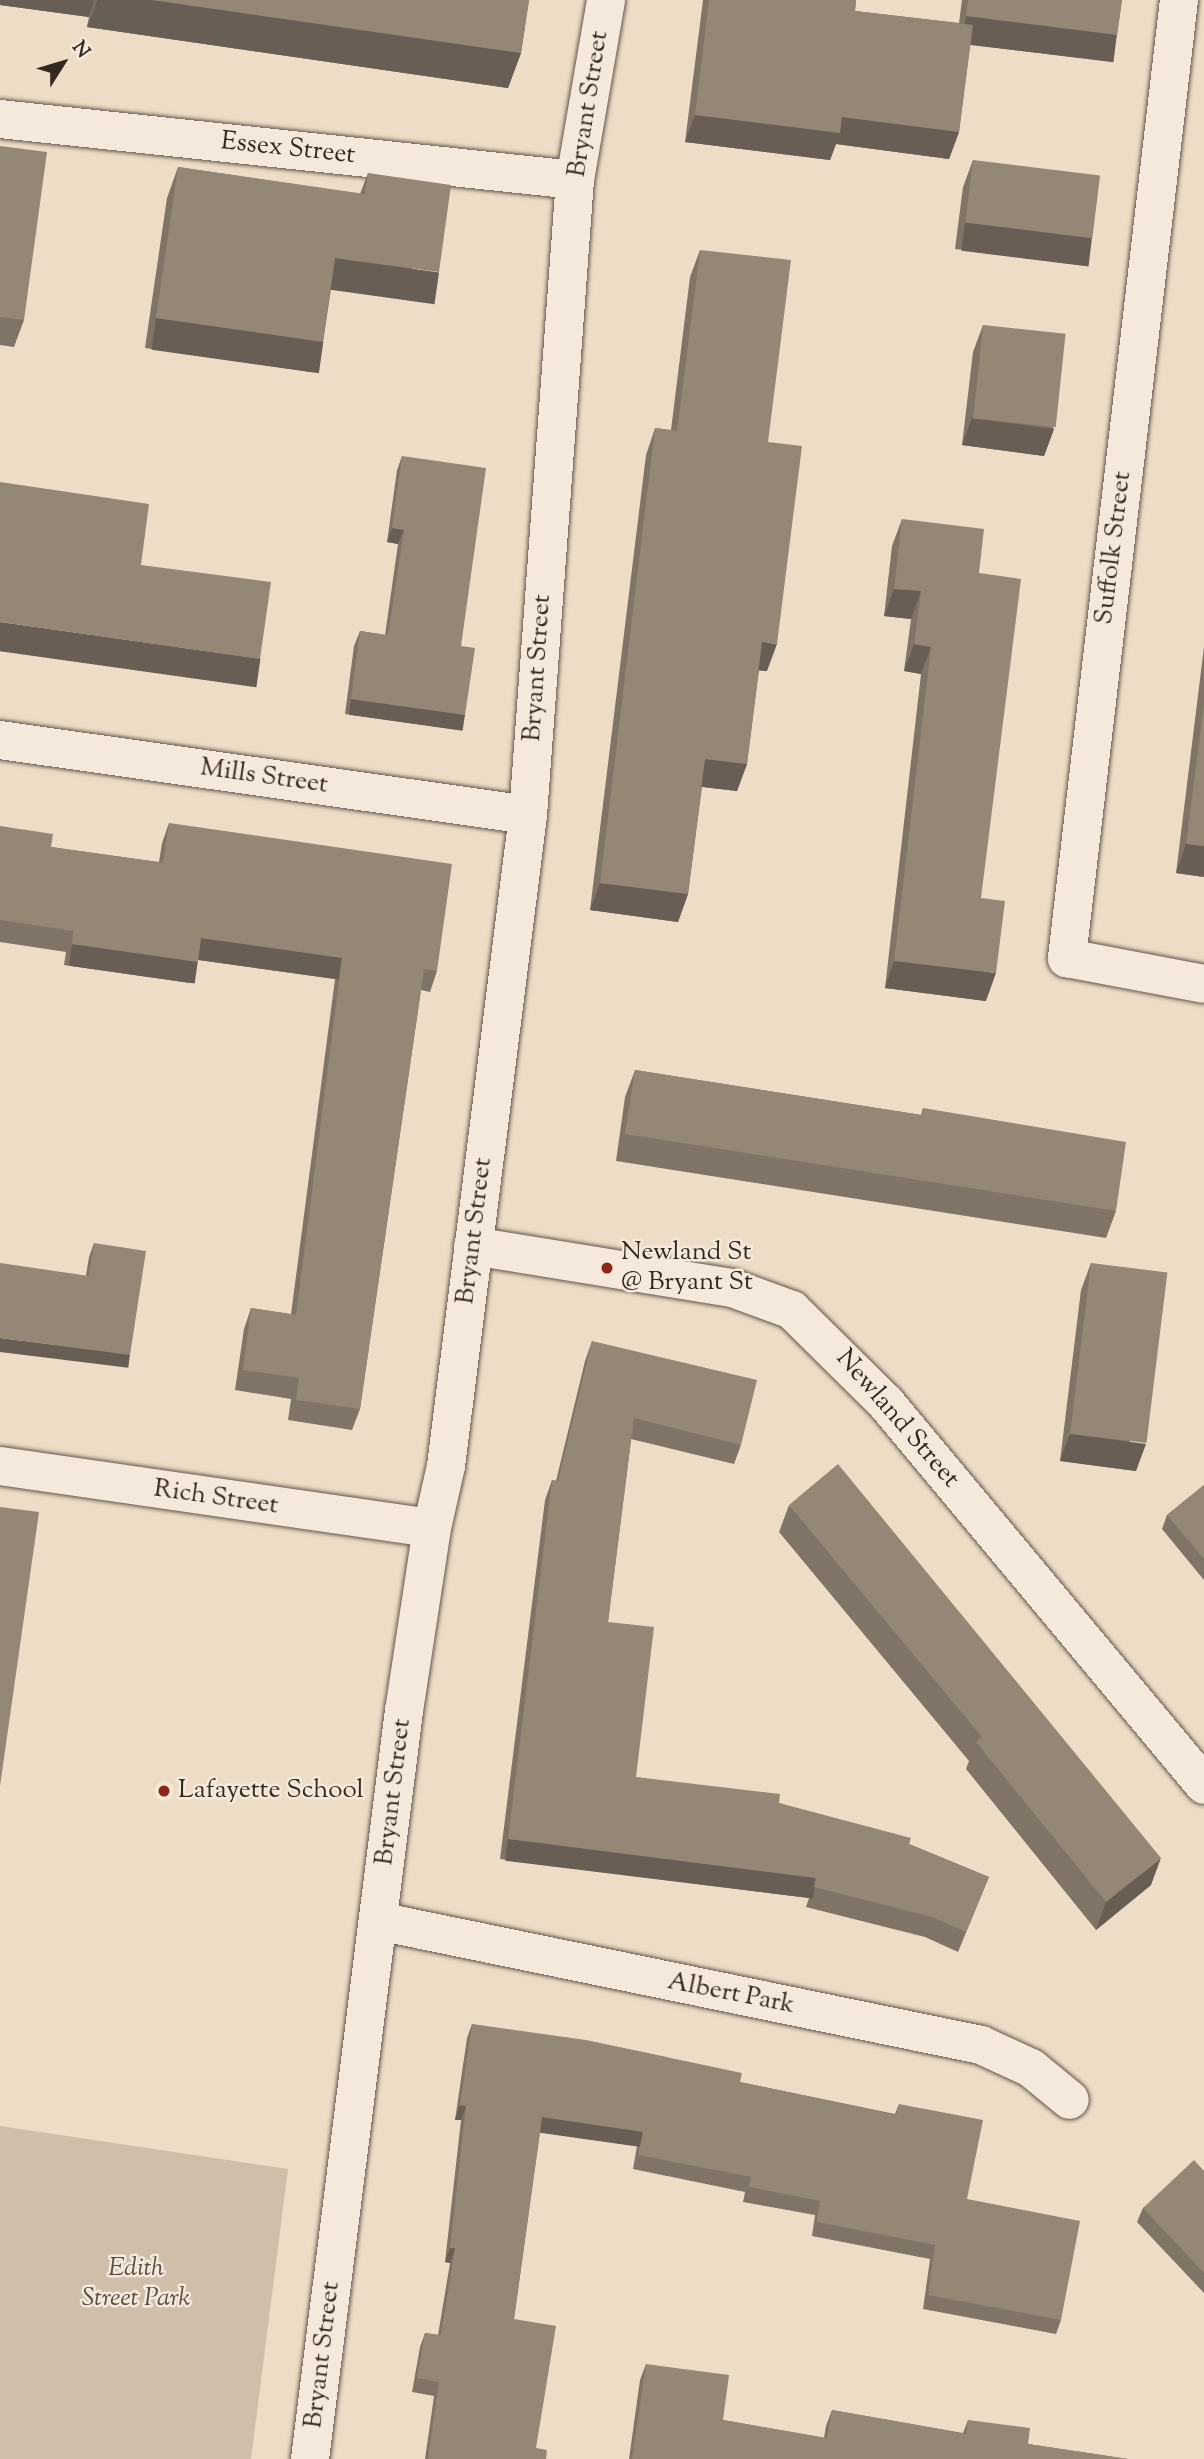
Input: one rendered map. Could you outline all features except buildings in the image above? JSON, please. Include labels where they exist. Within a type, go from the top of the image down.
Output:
[{"type":"street","name":"Bryant Street","points":[[310,2459],[378,1921],[432,1528],[446,1466],[528,815],[575,180],[606,0]]},
{"type":"street","name":"Suffolk Street","points":[[1179,0],[1067,958],[1204,984]]},
{"type":"street","name":"Essex Street","points":[[0,119],[575,180]]},
{"type":"street","name":"Mills Street","points":[[0,740],[528,815]]},
{"type":"street","name":"Newland Street","points":[[473,1246],[732,1288],[792,1310],[886,1403],[1204,1785]]},
{"type":"street","name":"Rich Street","points":[[0,1466],[432,1528]]},
{"type":"street","name":"Albert Park","points":[[378,1921],[981,2045],[1031,2068],[1070,2100]]},
{"type":"green space","name":"Edith Street Park","points":[[0,2126],[288,2169],[251,2459],[0,2459]]},
{"type":"place","name":"Newland St @ Bryant St","points":[[607,1268]]},
{"type":"place","name":"Lafayette School","points":[[164,1791]]}]
